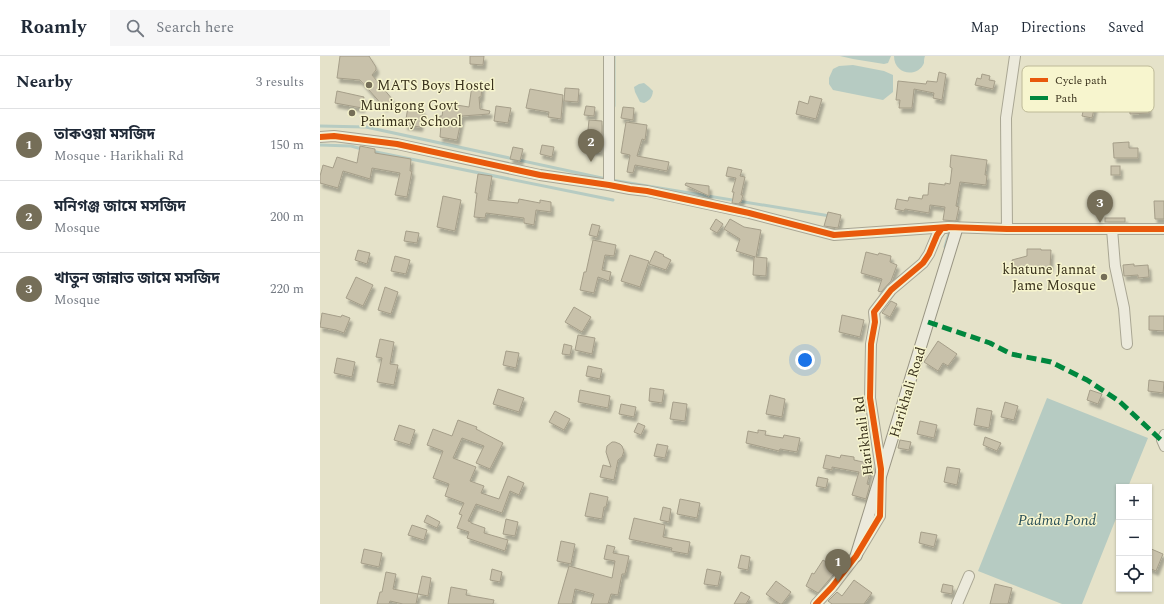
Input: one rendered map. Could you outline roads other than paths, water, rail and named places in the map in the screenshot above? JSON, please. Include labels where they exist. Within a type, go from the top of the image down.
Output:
[{"type":"main road","name":"Harikhali Road","points":[[856,556],[953,227]]},
{"type":"street","points":[[609,185],[610,56]]},
{"type":"street","points":[[1007,229],[1006,118],[1015,56]]},
{"type":"street","points":[[320,136],[334,136],[397,144],[540,175],[609,185],[630,190],[648,191],[749,213],[834,235],[953,227],[1007,229],[1164,229]]},
{"type":"street","name":"Harikhali Rd","points":[[816,604],[832,587],[856,556],[880,516],[881,469],[870,398],[871,344],[875,322],[874,312],[892,290],[923,263],[942,228],[953,227]]},
{"type":"street","points":[[1112,229],[1115,266],[1124,308],[1127,344]]},
{"type":"street","points":[[957,604],[969,576]]},
{"type":"water","points":[[840,56],[891,56],[888,63],[884,64]]},
{"type":"water","points":[[894,56],[925,56],[924,63],[921,68],[917,71],[907,72],[902,71],[898,67]]},
{"type":"water","points":[[853,65],[884,71],[893,75],[893,92],[883,100],[833,90],[829,84],[829,78],[833,69],[839,66]]},
{"type":"water","points":[[644,83],[653,91],[648,101],[644,103],[640,102],[634,87]]},
{"type":"water","name":"Padma Pond","points":[[1047,398],[1148,438],[1129,484],[1116,484],[1116,519],[1082,604],[1062,604],[978,571]]},
{"type":"waterway","points":[[614,56],[614,106]]},
{"type":"waterway","points":[[320,126],[366,127],[611,180],[830,216]]},
{"type":"waterway","points":[[320,145],[351,146],[362,149]]},
{"type":"waterway","points":[[371,151],[613,200]]},
{"type":"waterway","points":[[945,247],[950,230]]},
{"type":"place","name":"MATS Boys Hostel","points":[[369,85]]},
{"type":"place","name":"Munigong Govt Parimary School","points":[[352,113]]},
{"type":"place","name":"মনিগঞ্জ জামে মসজিদ","points":[[591,162]]},
{"type":"place","name":"খাতুন জান্নাত জামে মসজিদ","points":[[1100,223]]},
{"type":"place","name":"khatune Jannat Jame Mosque","points":[[1104,277]]},
{"type":"place","name":"তাকওয়া মসজিদ","points":[[838,582]]}]
